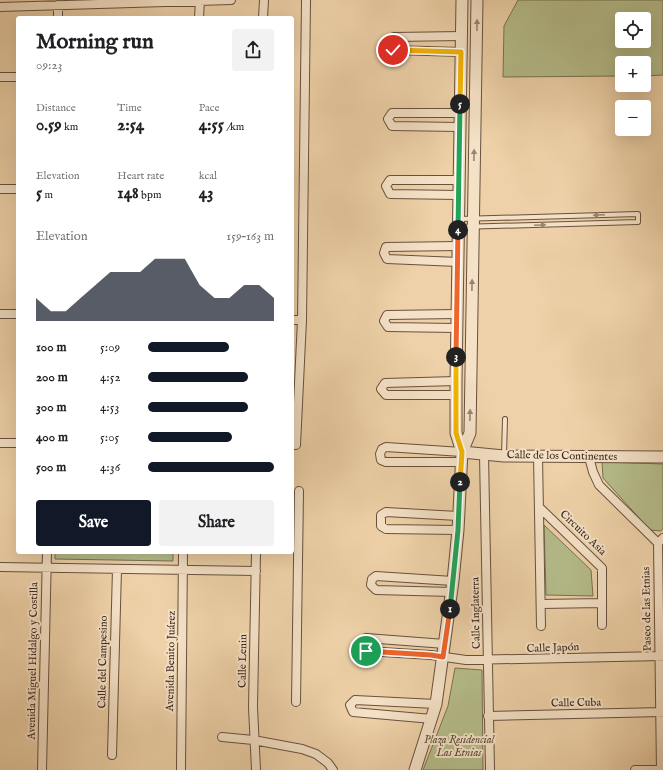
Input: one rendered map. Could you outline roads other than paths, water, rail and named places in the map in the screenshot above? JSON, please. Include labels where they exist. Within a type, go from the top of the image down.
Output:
[{"type":"street","points":[[200,0],[200,16]]},
{"type":"street","points":[[0,7],[231,0]]},
{"type":"street","points":[[263,16],[264,0]]},
{"type":"street","points":[[294,445],[302,320],[306,0]]},
{"type":"street","points":[[416,770],[436,704],[453,586],[458,530],[461,457],[456,433],[457,314],[454,246],[458,223],[459,195],[462,0]]},
{"type":"street","points":[[461,457],[470,433],[477,0]]},
{"type":"street","points":[[58,5],[58,16]]},
{"type":"street","points":[[461,52],[393,50],[390,43],[394,36],[462,36]]},
{"type":"street","points":[[0,77],[16,77]]},
{"type":"street","points":[[460,114],[392,113],[388,119],[392,126],[460,127]]},
{"type":"street","points":[[459,180],[390,180],[386,186],[390,194],[459,195]]},
{"type":"street","points":[[0,189],[16,189]]},
{"type":"street","points":[[454,246],[386,247],[384,253],[387,259],[454,262]]},
{"type":"street","points":[[0,314],[16,314]]},
{"type":"street","points":[[456,328],[388,327],[384,321],[387,315],[457,314]]},
{"type":"street","points":[[294,320],[302,320]]},
{"type":"street","points":[[456,381],[385,383],[381,389],[386,395],[456,395]]},
{"type":"street","points":[[0,443],[16,443]]},
{"type":"street","points":[[386,447],[461,457],[386,462],[381,460],[380,454],[382,448],[386,447]]},
{"type":"street","name":"Calle de los Continentes","points":[[461,457],[484,455],[663,458]]},
{"type":"street","name":"Calle Inglaterra","points":[[484,455],[490,770]]},
{"type":"street","points":[[538,456],[542,626]]},
{"type":"street","name":"Paseo de las Etnias","points":[[589,457],[593,472],[599,485],[660,541],[662,770]]},
{"type":"street","points":[[296,702],[295,543],[299,491]]},
{"type":"street","name":"Circuito Asia","points":[[539,507],[600,564],[603,574],[602,625]]},
{"type":"street","points":[[458,516],[386,512],[381,515],[380,520],[381,526],[386,529],[458,530]]},
{"type":"street","name":"Avenida Miguel Hidalgo y Costilla","points":[[42,770],[47,554]]},
{"type":"street","name":"Avenida Benito Juárez","points":[[181,770],[183,554]]},
{"type":"street","name":"Calle Lenin","points":[[256,554],[253,740],[256,770]]},
{"type":"street","points":[[0,568],[256,571]]},
{"type":"street","name":"Calle del Campesino","points":[[112,756],[117,569]]},
{"type":"street","points":[[376,576],[453,586],[376,590],[371,585],[372,579],[376,576]]},
{"type":"street","points":[[541,604],[602,603]]},
{"type":"street","name":"Calle Japón","points":[[445,644],[366,638],[363,644],[366,651],[487,660],[661,656]]},
{"type":"street","points":[[432,720],[353,712],[350,705],[355,700],[436,704]]},
{"type":"street","name":"Calle Cuba","points":[[488,716],[662,712]]},
{"type":"street","points":[[222,737],[253,740],[302,749],[316,754],[328,763],[333,770]]},
{"type":"street","points":[[635,770],[662,770]]},
{"type":"lane","points":[[638,214],[638,222],[473,223],[458,223],[638,214]]},
{"type":"lane","points":[[504,456],[506,419]]},
{"type":"park label","name":"Plaza Residencial Las Etnias","points":[[459,746]]}]
